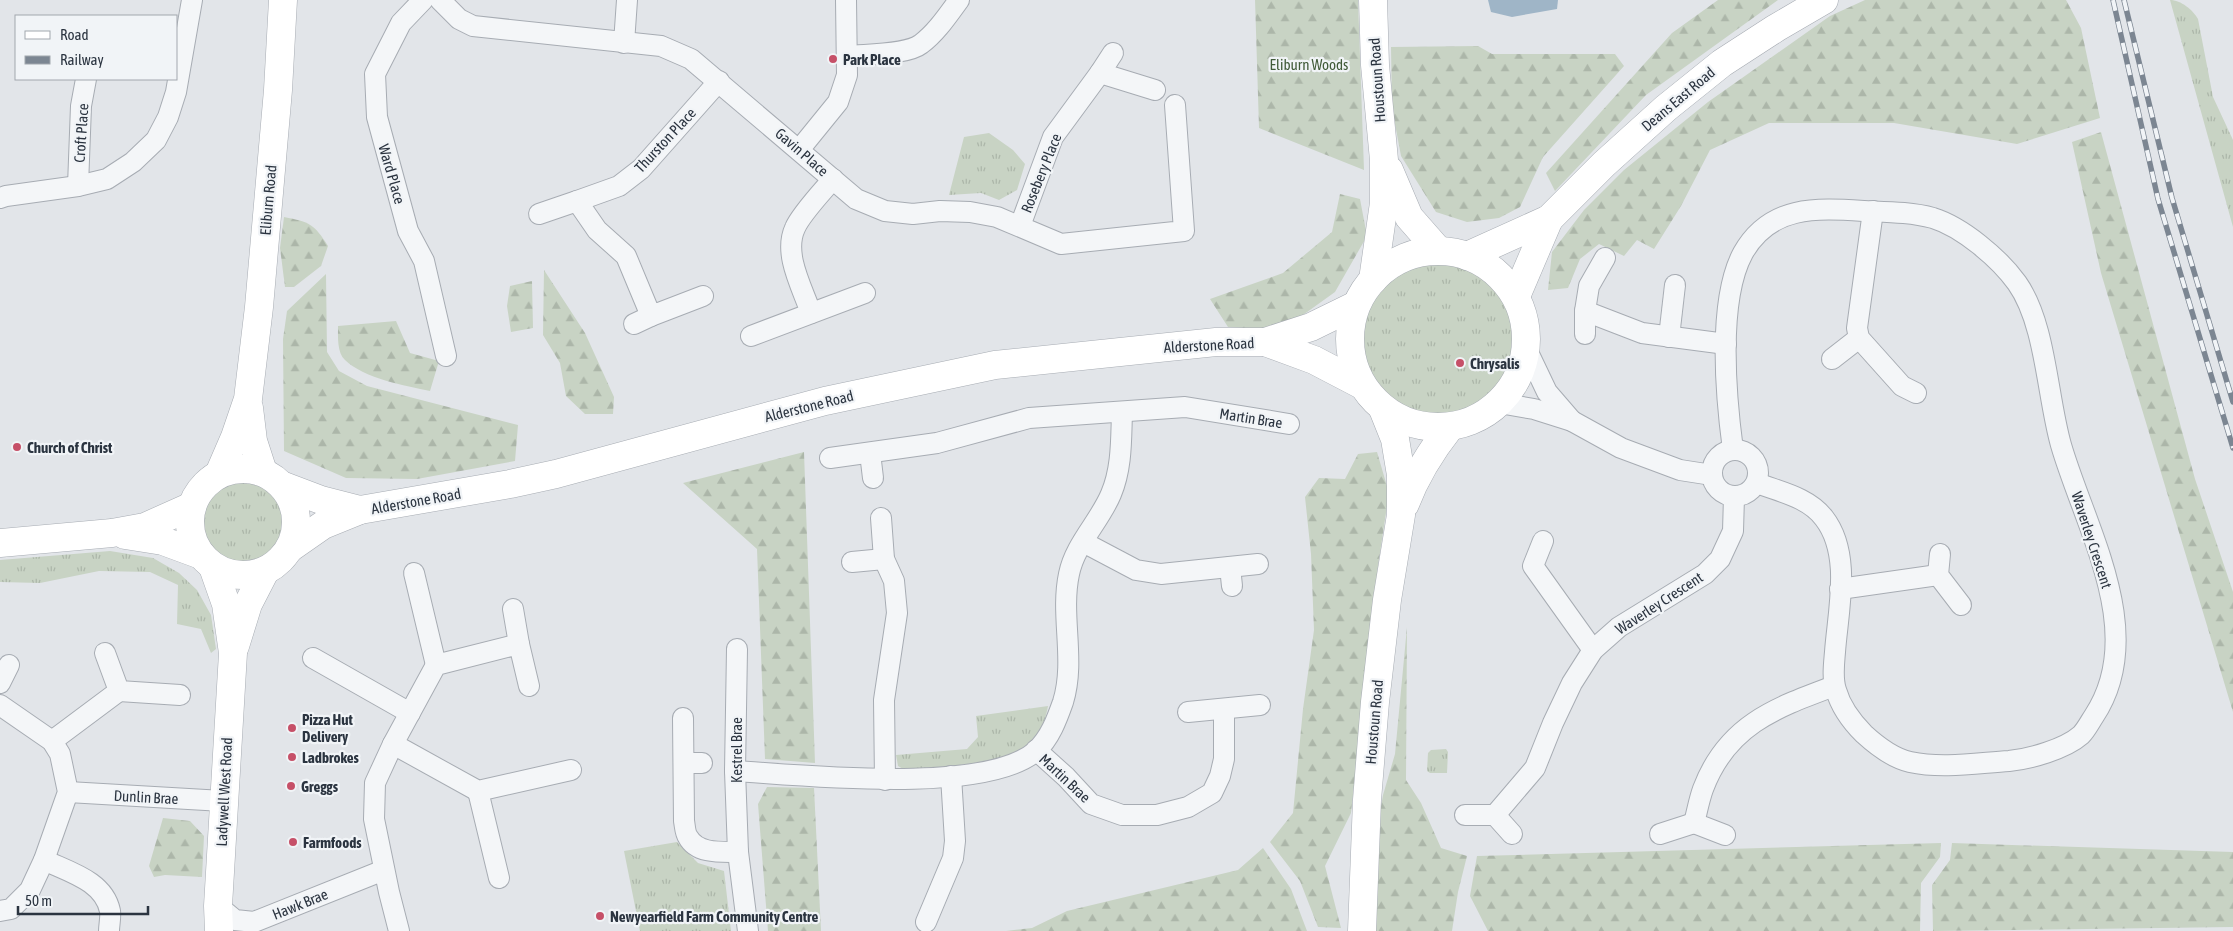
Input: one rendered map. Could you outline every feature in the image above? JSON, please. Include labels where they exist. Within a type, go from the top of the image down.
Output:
[{"type":"street","name":"Croft Place","points":[[0,198],[78,186],[107,179],[133,162],[156,140],[168,117],[176,92],[192,0]]},
{"type":"street","name":"Eliburn Road","points":[[219,474],[235,438],[248,399],[259,307],[278,90],[283,0]]},
{"type":"street","name":"Ward Place","points":[[423,0],[400,23],[375,74],[377,117],[408,231],[424,261],[446,356]]},
{"type":"street","name":"Gavin Place","points":[[440,0],[459,19],[473,26],[661,46],[691,59],[856,199],[885,211],[914,214],[940,211],[970,212],[997,217],[1061,244],[1185,240],[1175,105]]},
{"type":"street","points":[[624,43],[627,0]]},
{"type":"street","points":[[798,150],[838,102],[848,75],[846,0]]},
{"type":"street","points":[[848,56],[906,50],[919,46],[930,36],[959,0]]},
{"type":"street","name":"Houstoun Road","points":[[1373,0],[1374,65],[1384,160],[1384,203],[1373,280]]},
{"type":"street","name":"Deans East Road","points":[[1467,256],[1548,219],[1604,164],[1666,108],[1722,63],[1824,0]]},
{"type":"street","name":"Rosebery Place","points":[[1020,226],[1053,137],[1113,53]]},
{"type":"street","points":[[1100,73],[1155,90]]},
{"type":"street","name":"Croft Place","points":[[78,186],[82,106],[86,80]]},
{"type":"street","name":"Thurston Place","points":[[539,214],[619,186],[641,169],[719,81]]},
{"type":"street","name":"Houstoun Road","points":[[1384,160],[1409,217],[1438,250]]},
{"type":"street","points":[[811,313],[791,257],[791,241],[795,227],[833,179]]},
{"type":"street","points":[[577,202],[596,230],[626,256],[635,282],[643,320],[703,296]]},
{"type":"street","name":"Waverley Crescent","points":[[1733,450],[1725,394],[1729,306],[1735,274],[1742,254],[1756,236],[1771,222],[1792,212],[1814,209],[1907,214],[1935,219],[1970,238],[1995,258],[2016,282],[2027,300],[2035,321],[2054,418],[2069,473],[2101,558],[2111,599],[2116,637],[2114,671],[2099,707],[2080,735],[2056,749],[2023,759],[1947,766],[1909,762],[1885,752],[1854,724],[1842,708],[1834,686],[1842,567],[1834,536],[1824,517],[1807,502],[1757,483]]},
{"type":"street","points":[[1873,211],[1857,328],[1859,338],[1902,386],[1916,393]]},
{"type":"street","name":"Deans East Road","points":[[1517,294],[1548,219]]},
{"type":"street","points":[[1526,348],[1518,377],[1499,403],[1474,420],[1450,427],[1425,427],[1405,422],[1383,409],[1360,384],[1353,365],[1349,338],[1354,306],[1373,280],[1383,270],[1402,258],[1438,250],[1467,256],[1500,275],[1517,294],[1523,316],[1526,348],[1547,392],[1572,421]]},
{"type":"street","points":[[1584,334],[1589,286],[1606,258]]},
{"type":"street","points":[[1669,337],[1675,285]]},
{"type":"street","points":[[752,336],[865,293]]},
{"type":"street","name":"Alderstone Road","points":[[290,548],[323,525],[360,510],[501,486],[556,474],[824,401],[995,365],[1216,342],[1265,342],[1311,326],[1354,306]]},
{"type":"street","points":[[1585,311],[1642,333],[1726,344]]},
{"type":"street","points":[[1832,359],[1859,338]]},
{"type":"street","name":"Alderstone Road","points":[[1265,342],[1314,360],[1360,384]]},
{"type":"street","name":"Eliburn Road","points":[[248,399],[253,441],[274,479]]},
{"type":"street","points":[[1499,403],[1534,409],[1572,421],[1621,448],[1680,470],[1712,475]]},
{"type":"street","name":"Martin Brae","points":[[830,458],[938,443],[1029,418],[1184,407],[1289,424]]},
{"type":"street","name":"Houstoun Road","points":[[1362,931],[1367,800],[1375,702],[1401,515],[1401,475],[1395,439],[1383,409]]},
{"type":"street","name":"Martin Brae","points":[[735,771],[885,780],[952,776],[1016,763],[1036,750],[1051,732],[1063,700],[1069,665],[1065,602],[1069,572],[1083,542],[1111,494],[1121,459],[1122,412]]},
{"type":"street","name":"Houstoun Road","points":[[1401,515],[1413,483],[1431,451],[1450,427]]},
{"type":"street","points":[[1733,450],[1742,451],[1756,462],[1759,476],[1757,483],[1751,491],[1744,496],[1734,497],[1719,490],[1714,484],[1712,475],[1717,458],[1733,450]]},
{"type":"street","points":[[870,453],[873,478]]},
{"type":"street","points":[[112,533],[163,541],[230,574],[247,576],[265,571],[279,562],[290,548],[297,527],[294,505],[274,479],[241,468],[219,474],[202,487],[192,506],[189,523],[192,540],[207,561]]},
{"type":"street","name":"Alderstone Road","points":[[274,479],[321,500],[360,510]]},
{"type":"street","name":"Waverley Crescent","points":[[1495,815],[1535,768],[1572,683],[1593,650],[1619,627],[1705,574],[1720,559],[1733,530],[1734,497]]},
{"type":"street","points":[[0,543],[112,533],[145,527],[192,506]]},
{"type":"street","points":[[881,518],[884,559],[894,581],[897,613],[884,700],[885,780]]},
{"type":"street","points":[[1543,541],[1533,566],[1593,650]]},
{"type":"street","points":[[1083,542],[1136,570],[1160,574],[1231,576],[1258,564]]},
{"type":"street","points":[[1940,554],[1938,575],[1961,605]]},
{"type":"street","points":[[852,562],[884,559]]},
{"type":"street","name":"Ladywell West Road","points":[[207,561],[226,604],[233,653],[223,801],[219,919]]},
{"type":"street","name":"Ladywell West Road","points":[[233,653],[248,604],[265,571]]},
{"type":"street","points":[[399,931],[374,819],[375,784],[393,744],[436,665],[414,573]]},
{"type":"street","points":[[1840,589],[1938,575]]},
{"type":"street","points":[[513,609],[528,686]]},
{"type":"street","points":[[436,665],[519,644]]},
{"type":"street","name":"Kestrel Brae","points":[[736,649],[735,771],[738,852],[748,931]]},
{"type":"street","points":[[105,653],[119,691]]},
{"type":"street","points":[[313,658],[410,713]]},
{"type":"street","points":[[1694,823],[1703,789],[1720,758],[1751,722],[1792,702],[1834,686]]},
{"type":"street","points":[[52,740],[119,691],[180,695]]},
{"type":"street","points":[[0,705],[52,740],[60,754],[68,792],[44,860],[30,890],[11,909],[0,911]]},
{"type":"street","points":[[1188,712],[1260,705]]},
{"type":"street","name":"Martin Brae","points":[[1036,750],[1066,777],[1091,804],[1122,815],[1157,815],[1188,807],[1212,793],[1224,759],[1224,709]]},
{"type":"street","points":[[683,718],[693,763],[684,821],[688,837],[698,848],[738,852]]},
{"type":"street","points":[[393,744],[478,791],[571,770]]},
{"type":"street","points":[[926,922],[953,858],[955,841],[952,776]]},
{"type":"street","points":[[478,791],[499,878]]},
{"type":"street","name":"Dunlin Brae","points":[[68,792],[223,801]]},
{"type":"street","points":[[1464,815],[1495,815],[1512,834]]},
{"type":"street","points":[[1660,834],[1694,823],[1725,835]]},
{"type":"street","points":[[44,860],[89,881],[102,892],[110,911],[109,931]]},
{"type":"street","name":"Hawk Brae","points":[[219,919],[254,922],[384,870]]},
{"type":"green space","name":"Eliburn Woods","points":[[1255,0],[1358,0],[1364,170],[1259,128]]},
{"type":"green space","points":[[1718,0],[1778,0],[1646,95],[1555,191],[1546,173],[1672,33]]},
{"type":"green space","points":[[1865,0],[2066,0],[2081,28],[2100,118],[2017,144],[1894,123],[1769,123],[1710,150],[1681,206],[1654,249],[1637,240],[1624,256],[1599,244],[1580,259],[1568,288],[1548,290],[1552,252],[1584,210],[1624,170],[1708,102],[1830,16]]},
{"type":"green space","points":[[2170,0],[2186,6],[2198,19],[2213,97],[2233,140],[2233,227]]},
{"type":"green space","points":[[1478,46],[1492,54],[1615,54],[1624,66],[1543,157],[1520,207],[1499,218],[1467,222],[1436,212],[1401,156],[1392,108],[1391,47]]},
{"type":"green space","points":[[2101,132],[2195,479],[2233,592],[2233,712],[2101,273],[2072,142]]},
{"type":"green space","points":[[989,133],[1013,150],[1025,164],[1017,190],[999,200],[981,193],[949,195],[964,137]]},
{"type":"green space","points":[[1340,194],[1360,199],[1367,236],[1335,292],[1282,330],[1228,327],[1210,299],[1283,273],[1332,232]]},
{"type":"green space","points":[[284,217],[306,223],[315,228],[328,246],[321,266],[294,287],[285,287],[280,248]]},
{"type":"green space","points":[[1429,262],[1445,262],[1460,265],[1474,271],[1497,290],[1506,303],[1512,317],[1515,340],[1514,355],[1506,377],[1487,400],[1474,409],[1460,415],[1445,418],[1429,418],[1414,415],[1400,409],[1377,390],[1368,377],[1362,363],[1359,348],[1359,332],[1362,317],[1368,303],[1387,280],[1400,271],[1414,265]]},
{"type":"green space","points":[[544,270],[585,333],[614,397],[613,414],[585,414],[566,396],[560,363],[543,335]]},
{"type":"green space","points":[[326,274],[327,352],[339,371],[367,386],[518,425],[515,461],[417,479],[346,478],[284,451],[283,339],[287,311]]},
{"type":"green space","points":[[532,281],[533,328],[511,332],[507,306],[510,286]]},
{"type":"green space","points":[[396,321],[410,353],[439,361],[430,391],[397,384],[362,372],[342,357],[338,344],[338,326]]},
{"type":"green space","points":[[804,452],[815,763],[765,759],[757,549],[683,483]]},
{"type":"green space","points":[[1377,452],[1389,493],[1378,566],[1351,813],[1325,866],[1341,928],[1318,927],[1300,881],[1270,842],[1293,813],[1303,709],[1314,630],[1311,554],[1305,497],[1319,478],[1345,479],[1358,454]]},
{"type":"green space","points":[[244,475],[262,478],[277,488],[287,503],[290,521],[287,539],[277,554],[262,564],[244,567],[226,564],[211,554],[201,539],[198,521],[201,503],[211,488],[226,478]]},
{"type":"green space","points":[[110,551],[153,558],[179,573],[197,590],[211,615],[216,649],[211,653],[201,629],[177,624],[178,585],[150,572],[99,571],[40,583],[0,582],[0,560]]},
{"type":"green space","points":[[1407,627],[1406,780],[1421,803],[1441,848],[1467,856],[1458,892],[1452,931],[1375,931],[1375,840],[1383,795],[1395,754]]},
{"type":"green space","points":[[1048,706],[1044,721],[1037,735],[1027,745],[1012,753],[976,763],[905,770],[898,766],[896,755],[967,749],[978,737],[976,716]]},
{"type":"green space","points":[[1446,749],[1448,752],[1447,773],[1430,773],[1427,771],[1428,753],[1431,750]]},
{"type":"green space","points":[[767,787],[814,788],[821,931],[768,931],[758,804]]},
{"type":"green space","points":[[163,818],[190,821],[204,836],[202,877],[165,875],[154,877],[149,866]]},
{"type":"green space","points":[[677,842],[698,863],[724,871],[731,931],[640,931],[624,851]]},
{"type":"green space","points":[[1941,843],[1940,857],[1921,883],[1920,931],[1488,931],[1470,896],[1477,856]]},
{"type":"green space","points":[[1952,843],[2233,852],[2233,927],[1933,931],[1932,885],[1950,860]]},
{"type":"green space","points":[[1263,848],[1291,889],[1307,931],[1006,931],[1032,928],[1067,911],[1238,870]]},
{"type":"water","points":[[1488,0],[1558,0],[1557,9],[1512,17],[1491,12]]},
{"type":"railway","points":[[2113,0],[2158,199],[2233,448]]},
{"type":"railway","points":[[2124,0],[2172,198],[2233,402]]},
{"type":"place","name":"Park Place","points":[[833,59]]},
{"type":"place","name":"Chrysalis","points":[[1460,363]]},
{"type":"place","name":"Church of Christ","points":[[17,447]]},
{"type":"place","name":"Pizza Hut Delivery","points":[[292,728]]},
{"type":"place","name":"Ladbrokes","points":[[292,757]]},
{"type":"place","name":"Greggs","points":[[291,786]]},
{"type":"place","name":"Farmfoods","points":[[293,842]]},
{"type":"place","name":"Newyearfield Farm Community Centre","points":[[600,916]]}]
